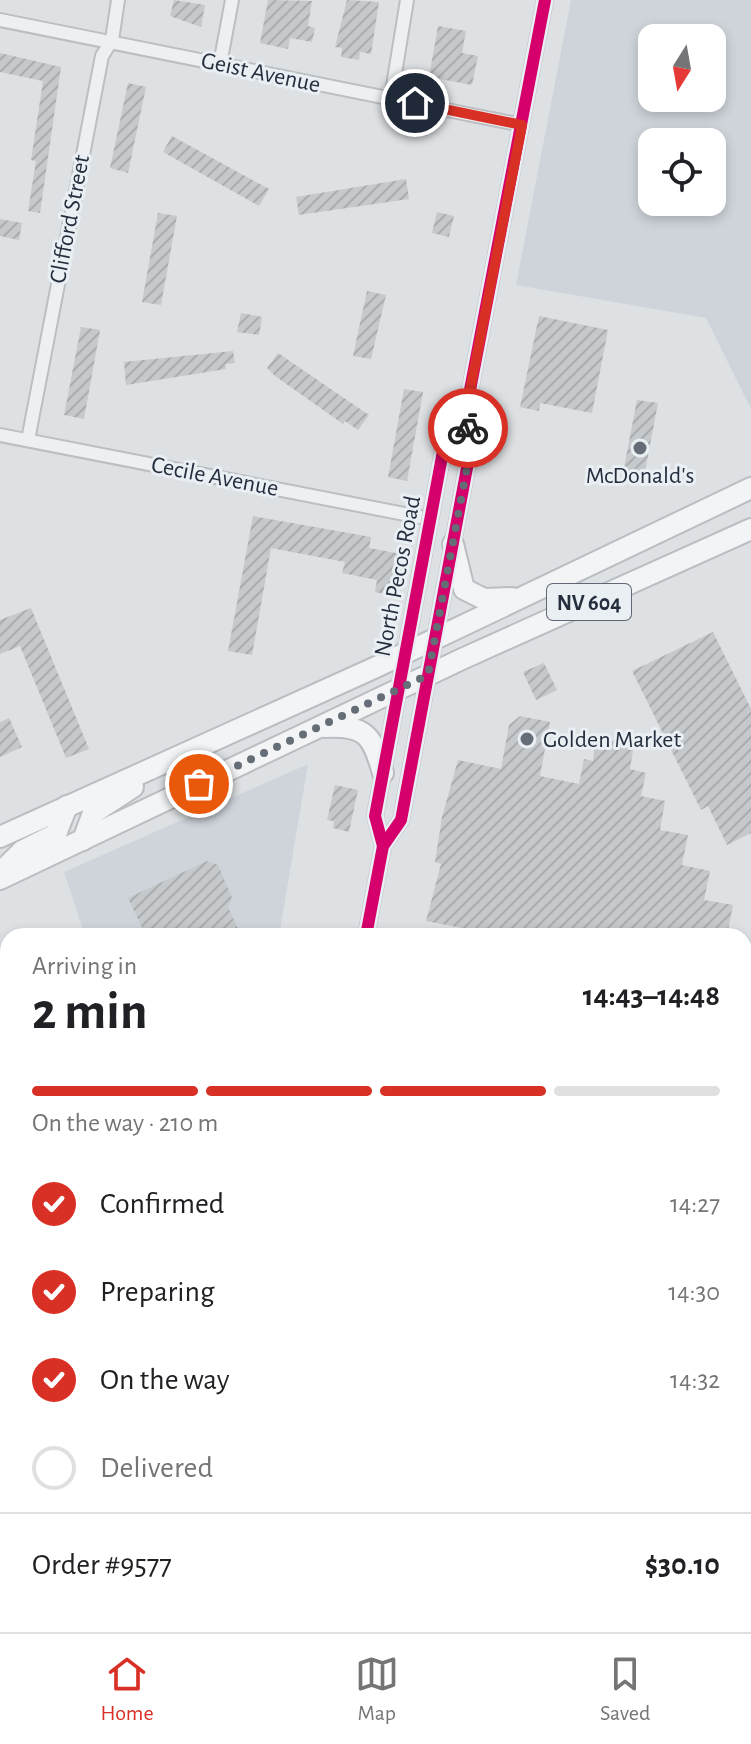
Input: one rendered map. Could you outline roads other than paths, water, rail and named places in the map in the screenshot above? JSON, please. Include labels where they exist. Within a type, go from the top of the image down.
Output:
[{"type":"main road","name":"North Pecos Road","points":[[368,928],[383,846],[401,820],[472,441],[465,416],[545,0]]},
{"type":"main road","name":"North Pecos Road","points":[[383,846],[375,816],[446,435],[465,416]]},
{"type":"main road","name":"NV 604","points":[[0,837],[405,654],[751,488]]},
{"type":"main road","name":"NV 604","points":[[0,879],[428,675],[751,529]]},
{"type":"main road","points":[[453,544],[458,576],[464,589],[473,596],[504,599],[528,595]]},
{"type":"main road","points":[[317,728],[344,726],[364,733],[374,743],[383,773]]},
{"type":"main road","points":[[83,840],[93,813],[123,795],[161,764]]},
{"type":"main road","points":[[0,873],[22,851],[56,834],[67,806]]},
{"type":"street","name":"Clifford Street","points":[[28,440],[79,164],[102,56],[112,40],[118,0]]},
{"type":"street","points":[[220,64],[232,0]]},
{"type":"street","points":[[391,98],[407,0]]},
{"type":"street","name":"Geist Avenue","points":[[0,20],[112,40],[522,125]]},
{"type":"street","name":"Cecile Avenue","points":[[0,435],[430,519]]},
{"type":"place","name":"McDonald's","points":[[640,448]]},
{"type":"place","name":"Golden Market","points":[[527,739]]}]
